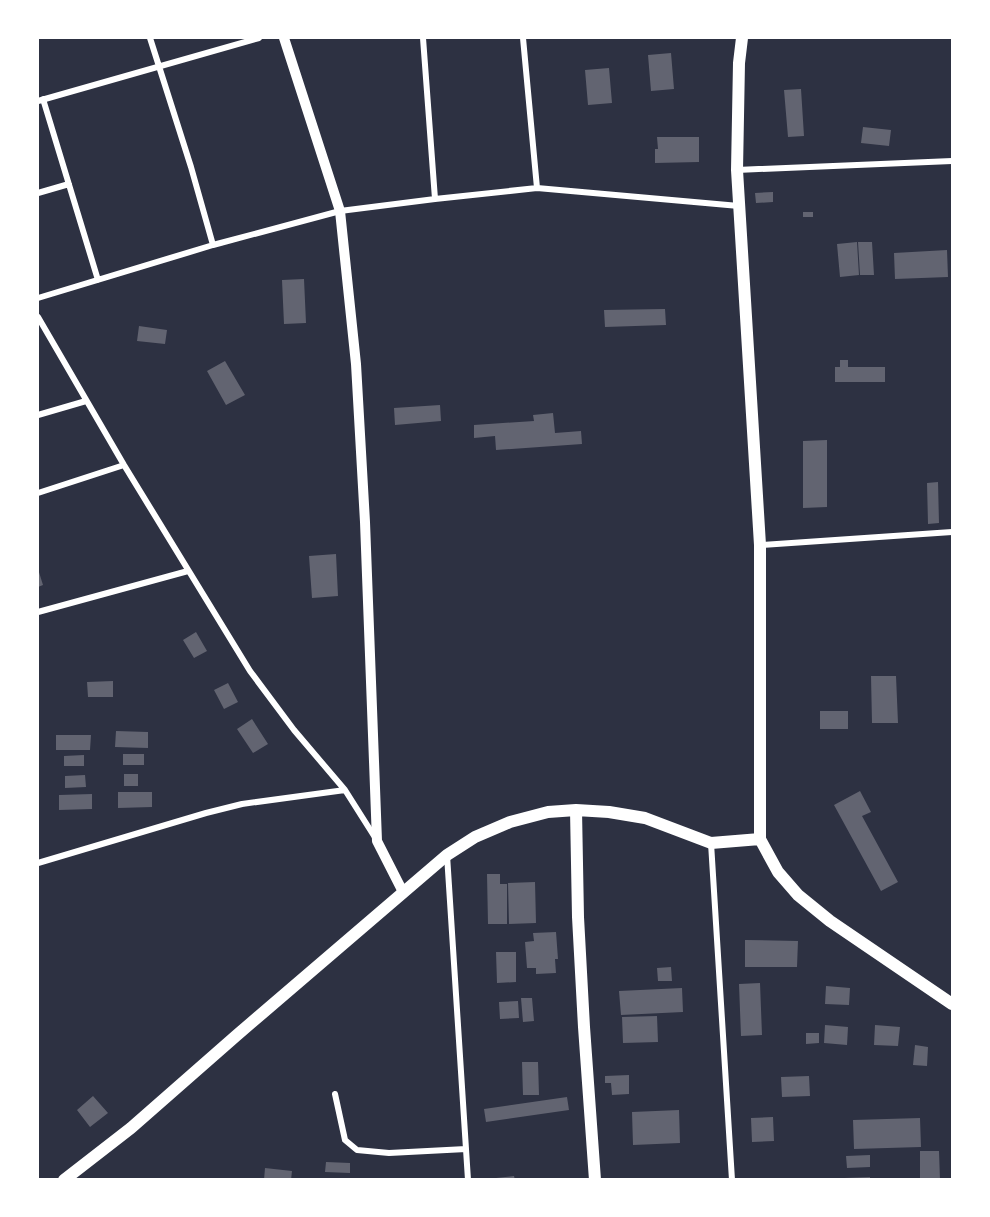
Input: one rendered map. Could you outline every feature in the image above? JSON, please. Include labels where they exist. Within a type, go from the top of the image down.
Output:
[{"type":"main road","points":[[284,38],[340,212],[356,364],[365,522],[377,842],[403,892]]},
{"type":"main road","points":[[741,38],[737,170],[760,545],[760,839],[778,872],[798,895],[830,921],[952,1004]]},
{"type":"main road","points":[[64,1179],[131,1128],[447,855],[475,837],[510,822],[548,812],[576,810],[609,812],[645,818],[711,843],[760,839]]},
{"type":"main road","points":[[576,810],[578,917],[595,1179]]},
{"type":"street","points":[[150,38],[213,245]]},
{"type":"street","points":[[98,280],[69,184],[40,100],[259,38]]},
{"type":"street","points":[[423,38],[435,198]]},
{"type":"street","points":[[523,38],[537,188]]},
{"type":"street","points":[[737,170],[952,161]]},
{"type":"street","points":[[38,193],[69,184]]},
{"type":"street","points":[[38,298],[213,245],[340,212],[435,198],[537,188],[739,206]]},
{"type":"street","points":[[38,316],[124,465],[250,671],[294,730],[345,790],[377,842]]},
{"type":"street","points":[[38,415],[86,401]]},
{"type":"street","points":[[38,493],[124,465]]},
{"type":"street","points":[[760,545],[952,532]]},
{"type":"street","points":[[38,612],[188,571]]},
{"type":"street","points":[[38,863],[242,804],[345,790]]},
{"type":"street","points":[[711,843],[732,1179]]},
{"type":"street","points":[[447,855],[468,1179]]},
{"type":"street","points":[[335,1094],[345,1140],[357,1150],[390,1153],[466,1149]]},
{"type":"building","points":[[671,53],[674,89],[651,91],[648,55]]},
{"type":"building","points":[[609,68],[612,103],[588,105],[585,70]]},
{"type":"building","points":[[801,89],[804,136],[788,137],[784,90]]},
{"type":"building","points":[[863,127],[891,130],[889,146],[861,143]]},
{"type":"building","points":[[657,137],[699,137],[699,162],[655,163],[655,149],[658,149]]},
{"type":"building","points":[[773,192],[773,202],[756,203],[755,193]]},
{"type":"building","points":[[803,212],[813,212],[813,217],[803,217]]},
{"type":"building","points":[[857,242],[859,275],[840,277],[837,244]]},
{"type":"building","points":[[858,242],[872,242],[874,275],[860,275]]},
{"type":"building","points":[[947,250],[948,277],[895,279],[894,253]]},
{"type":"building","points":[[304,279],[306,323],[284,324],[282,280]]},
{"type":"building","points":[[665,309],[666,325],[605,327],[604,310]]},
{"type":"building","points":[[139,326],[167,330],[165,344],[137,341]]},
{"type":"building","points":[[840,360],[848,360],[848,367],[885,367],[885,382],[835,382],[835,367],[840,367]]},
{"type":"building","points":[[225,361],[245,395],[226,405],[207,371]]},
{"type":"building","points":[[440,405],[441,421],[395,425],[394,408]]},
{"type":"building","points":[[553,413],[555,433],[581,431],[582,444],[496,450],[495,436],[474,438],[474,425],[534,421],[533,415]]},
{"type":"building","points":[[827,440],[827,507],[803,508],[803,441]]},
{"type":"building","points":[[938,482],[939,523],[928,524],[927,483]]},
{"type":"building","points":[[336,554],[338,596],[312,598],[309,556]]},
{"type":"building","points":[[38,569],[43,585],[38,587]]},
{"type":"building","points":[[196,632],[207,651],[194,658],[183,640]]},
{"type":"building","points":[[871,676],[896,676],[898,723],[872,723]]},
{"type":"building","points":[[113,681],[113,697],[88,697],[87,682]]},
{"type":"building","points":[[228,683],[238,702],[224,709],[214,690]]},
{"type":"building","points":[[820,711],[848,711],[848,729],[820,729]]},
{"type":"building","points":[[252,719],[268,744],[253,753],[237,729]]},
{"type":"building","points":[[116,731],[148,732],[148,748],[115,747]]},
{"type":"building","points":[[56,735],[91,735],[90,750],[56,750]]},
{"type":"building","points":[[123,754],[144,754],[144,765],[123,765]]},
{"type":"building","points":[[84,755],[84,766],[64,766],[64,756]]},
{"type":"building","points":[[124,774],[138,774],[138,786],[124,786]]},
{"type":"building","points":[[85,775],[86,787],[65,788],[65,776]]},
{"type":"building","points":[[860,791],[871,812],[862,816],[898,882],[881,891],[834,805]]},
{"type":"building","points":[[118,792],[152,792],[152,807],[118,808]]},
{"type":"building","points":[[92,794],[92,809],[59,810],[59,795]]},
{"type":"building","points":[[487,874],[500,874],[500,884],[507,884],[507,924],[488,924]]},
{"type":"building","points":[[535,882],[536,923],[509,924],[508,883]]},
{"type":"building","points":[[556,932],[558,959],[555,959],[556,973],[536,974],[536,968],[527,968],[525,942],[534,941],[533,933]]},
{"type":"building","points":[[745,940],[798,941],[797,967],[745,967]]},
{"type":"building","points":[[496,952],[516,952],[516,982],[497,983]]},
{"type":"building","points":[[671,967],[672,981],[658,981],[657,968]]},
{"type":"building","points":[[760,983],[762,1035],[741,1036],[739,984]]},
{"type":"building","points":[[826,986],[850,988],[849,1005],[825,1004]]},
{"type":"building","points":[[682,988],[683,1012],[621,1015],[619,991]]},
{"type":"building","points":[[521,998],[532,998],[534,1021],[523,1022]]},
{"type":"building","points":[[518,1001],[519,1018],[500,1019],[499,1002]]},
{"type":"building","points":[[657,1016],[658,1042],[623,1043],[622,1017]]},
{"type":"building","points":[[825,1025],[848,1027],[847,1045],[824,1043]]},
{"type":"building","points":[[875,1025],[900,1027],[898,1046],[874,1045]]},
{"type":"building","points":[[806,1033],[819,1033],[819,1043],[806,1044]]},
{"type":"building","points":[[915,1045],[928,1047],[927,1066],[913,1065]]},
{"type":"building","points":[[522,1062],[538,1062],[539,1095],[523,1095]]},
{"type":"building","points":[[629,1075],[629,1094],[612,1095],[611,1083],[605,1083],[605,1076]]},
{"type":"building","points":[[809,1076],[810,1096],[782,1097],[781,1077]]},
{"type":"building","points":[[93,1096],[108,1113],[90,1127],[77,1110]]},
{"type":"building","points":[[567,1097],[569,1110],[486,1122],[484,1109]]},
{"type":"building","points":[[679,1110],[680,1143],[633,1145],[632,1112]]},
{"type":"building","points":[[773,1117],[774,1141],[752,1142],[751,1118]]},
{"type":"building","points":[[920,1118],[921,1147],[854,1149],[853,1120]]},
{"type":"building","points":[[920,1151],[939,1151],[940,1180],[920,1180]]},
{"type":"building","points":[[870,1155],[870,1167],[847,1168],[846,1156]]},
{"type":"building","points":[[326,1162],[350,1163],[350,1173],[325,1172]]},
{"type":"building","points":[[265,1168],[292,1171],[291,1180],[264,1180]]},
{"type":"building","points":[[514,1176],[515,1180],[496,1180],[496,1178]]},
{"type":"building","points":[[870,1177],[870,1180],[844,1180],[844,1178]]}]
